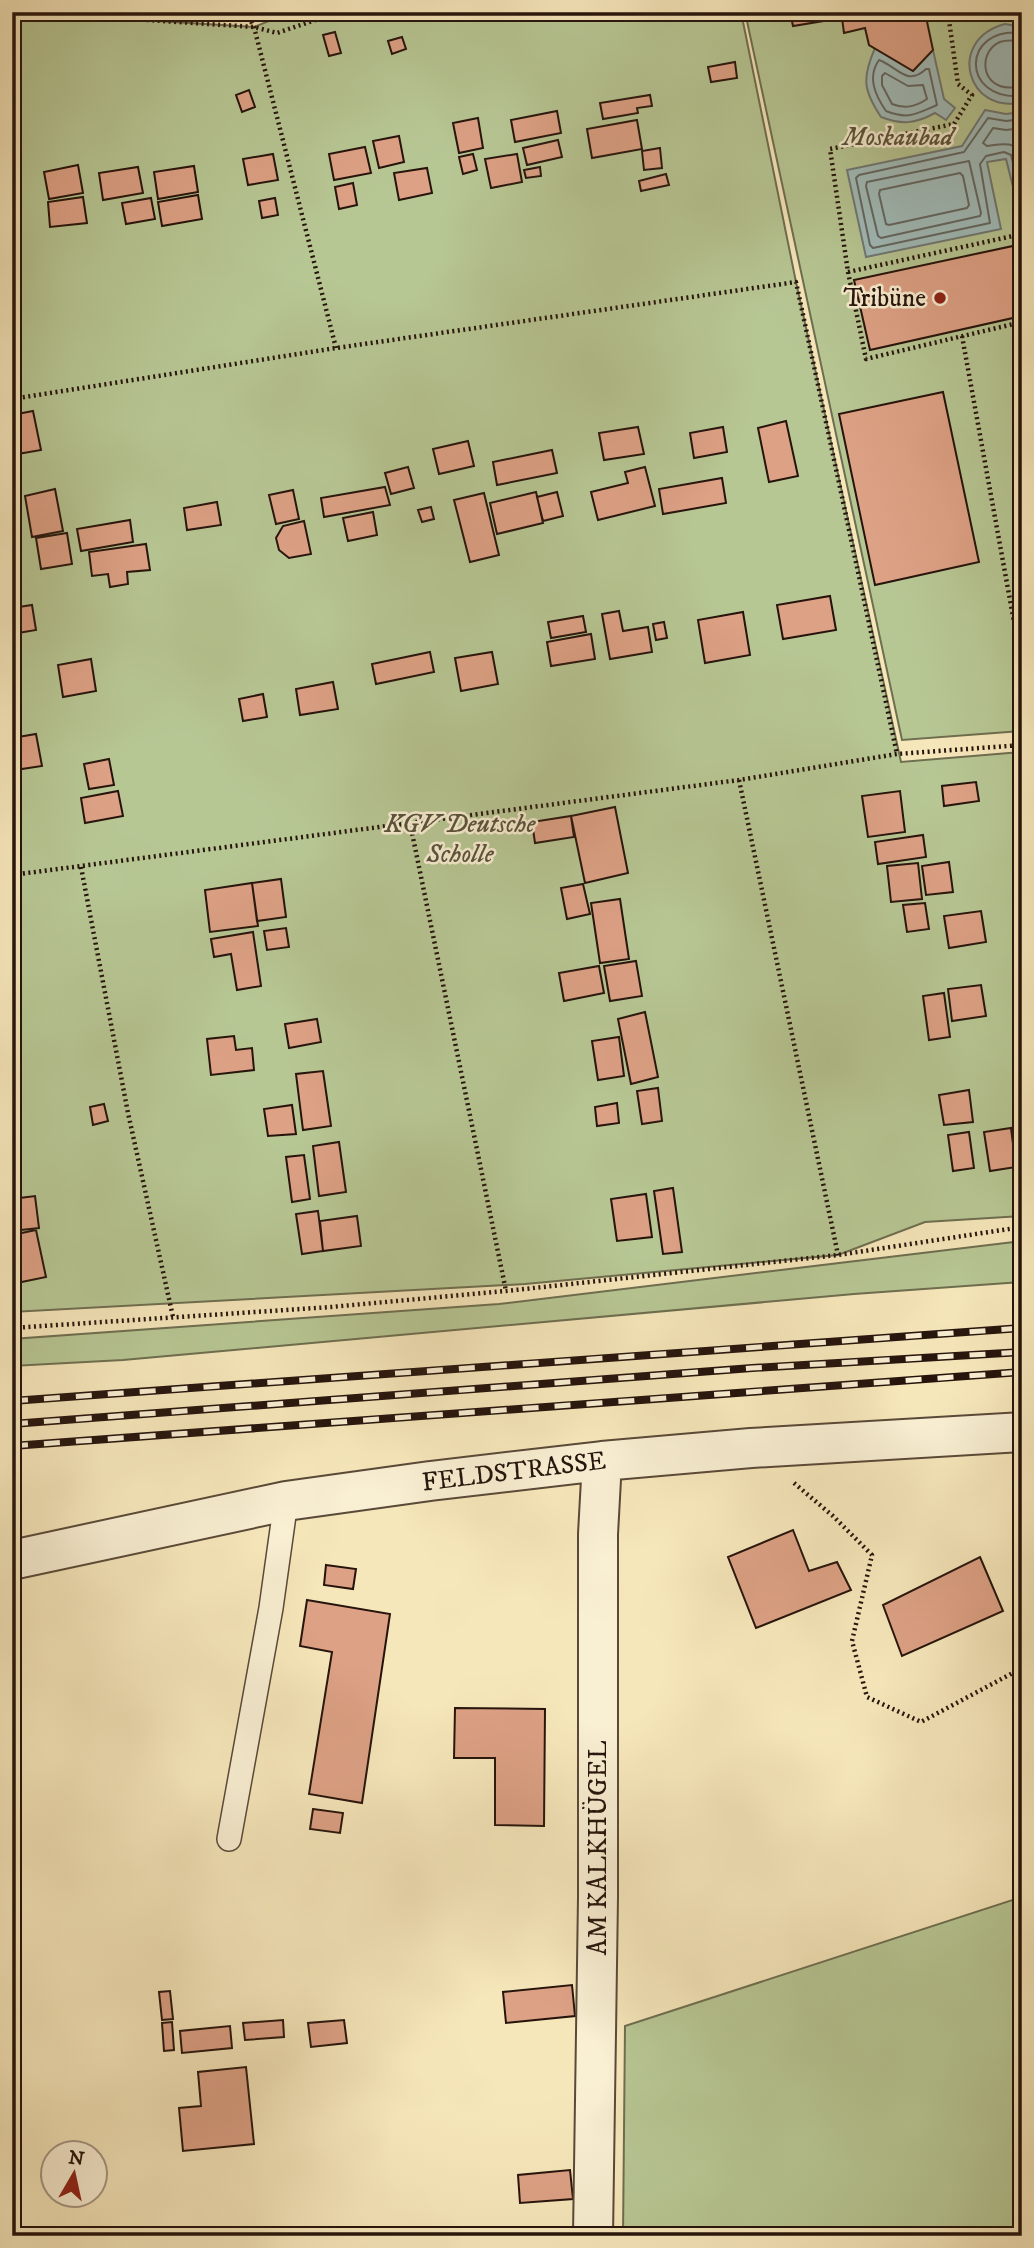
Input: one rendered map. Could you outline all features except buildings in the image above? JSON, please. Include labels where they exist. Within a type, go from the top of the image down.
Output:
[{"type":"street","name":"FELDSTRASSE","points":[[12,1560],[286,1501],[602,1461],[751,1448],[1022,1432]]},
{"type":"street","name":"AM KALKHÜGEL","points":[[593,2236],[598,1897],[598,1534],[602,1461]]},
{"type":"lane","points":[[229,1839],[271,1608],[286,1501]]},
{"type":"path","points":[[26,12],[254,27],[277,33],[340,12]]},
{"type":"path","points":[[246,12],[254,27],[336,348]]},
{"type":"path","points":[[953,12],[948,13],[958,85],[972,95],[954,124],[830,149],[848,272],[866,359],[1022,322]]},
{"type":"path","points":[[848,272],[1022,234]]},
{"type":"path","points":[[12,399],[336,348],[796,282],[897,754]]},
{"type":"path","points":[[962,336],[1022,666]]},
{"type":"path","points":[[12,876],[738,780],[897,754],[1022,745]]},
{"type":"path","points":[[738,780],[838,1255]]},
{"type":"path","points":[[410,823],[506,1291]]},
{"type":"path","points":[[81,867],[128,1113],[173,1317]]},
{"type":"path","points":[[12,1328],[331,1307],[506,1291],[838,1255],[1022,1227]]},
{"type":"path","points":[[751,1448],[833,1516],[872,1555],[852,1641],[867,1697],[921,1722],[1022,1668]]},
{"type":"green space","name":"KGV Deutsche Scholle","points":[[12,12],[254,27],[291,12],[741,12],[796,282],[901,762],[1022,752],[1022,1216],[925,1222],[838,1255],[525,1284],[12,1312]]},
{"type":"green space","name":"Moskaubad","points":[[745,12],[1022,12],[1022,731],[902,740]]},
{"type":"green space","points":[[1022,1241],[1022,1282],[854,1294],[123,1360],[12,1366],[12,1339],[499,1304]]},
{"type":"green space","points":[[1022,1897],[1022,2236],[623,2236],[625,2026]]},
{"type":"water","points":[[1005,24],[1022,27],[1022,102],[1003,103],[988,98],[977,88],[971,74],[970,59],[975,45],[986,33]]},
{"type":"water","points":[[875,48],[913,71],[933,50],[944,99],[955,108],[946,120],[935,113],[908,122],[881,117],[866,84]]},
{"type":"water","points":[[985,110],[1006,114],[1022,112],[1022,223],[1006,159],[987,162],[1001,229],[866,257],[847,170],[962,146]]},
{"type":"railway","points":[[12,1401],[1022,1328]]},
{"type":"railway","points":[[12,1424],[752,1368],[1022,1352]]},
{"type":"railway","points":[[12,1446],[1022,1372]]},
{"type":"place","name":"Tribüne","points":[[940,298]]}]
